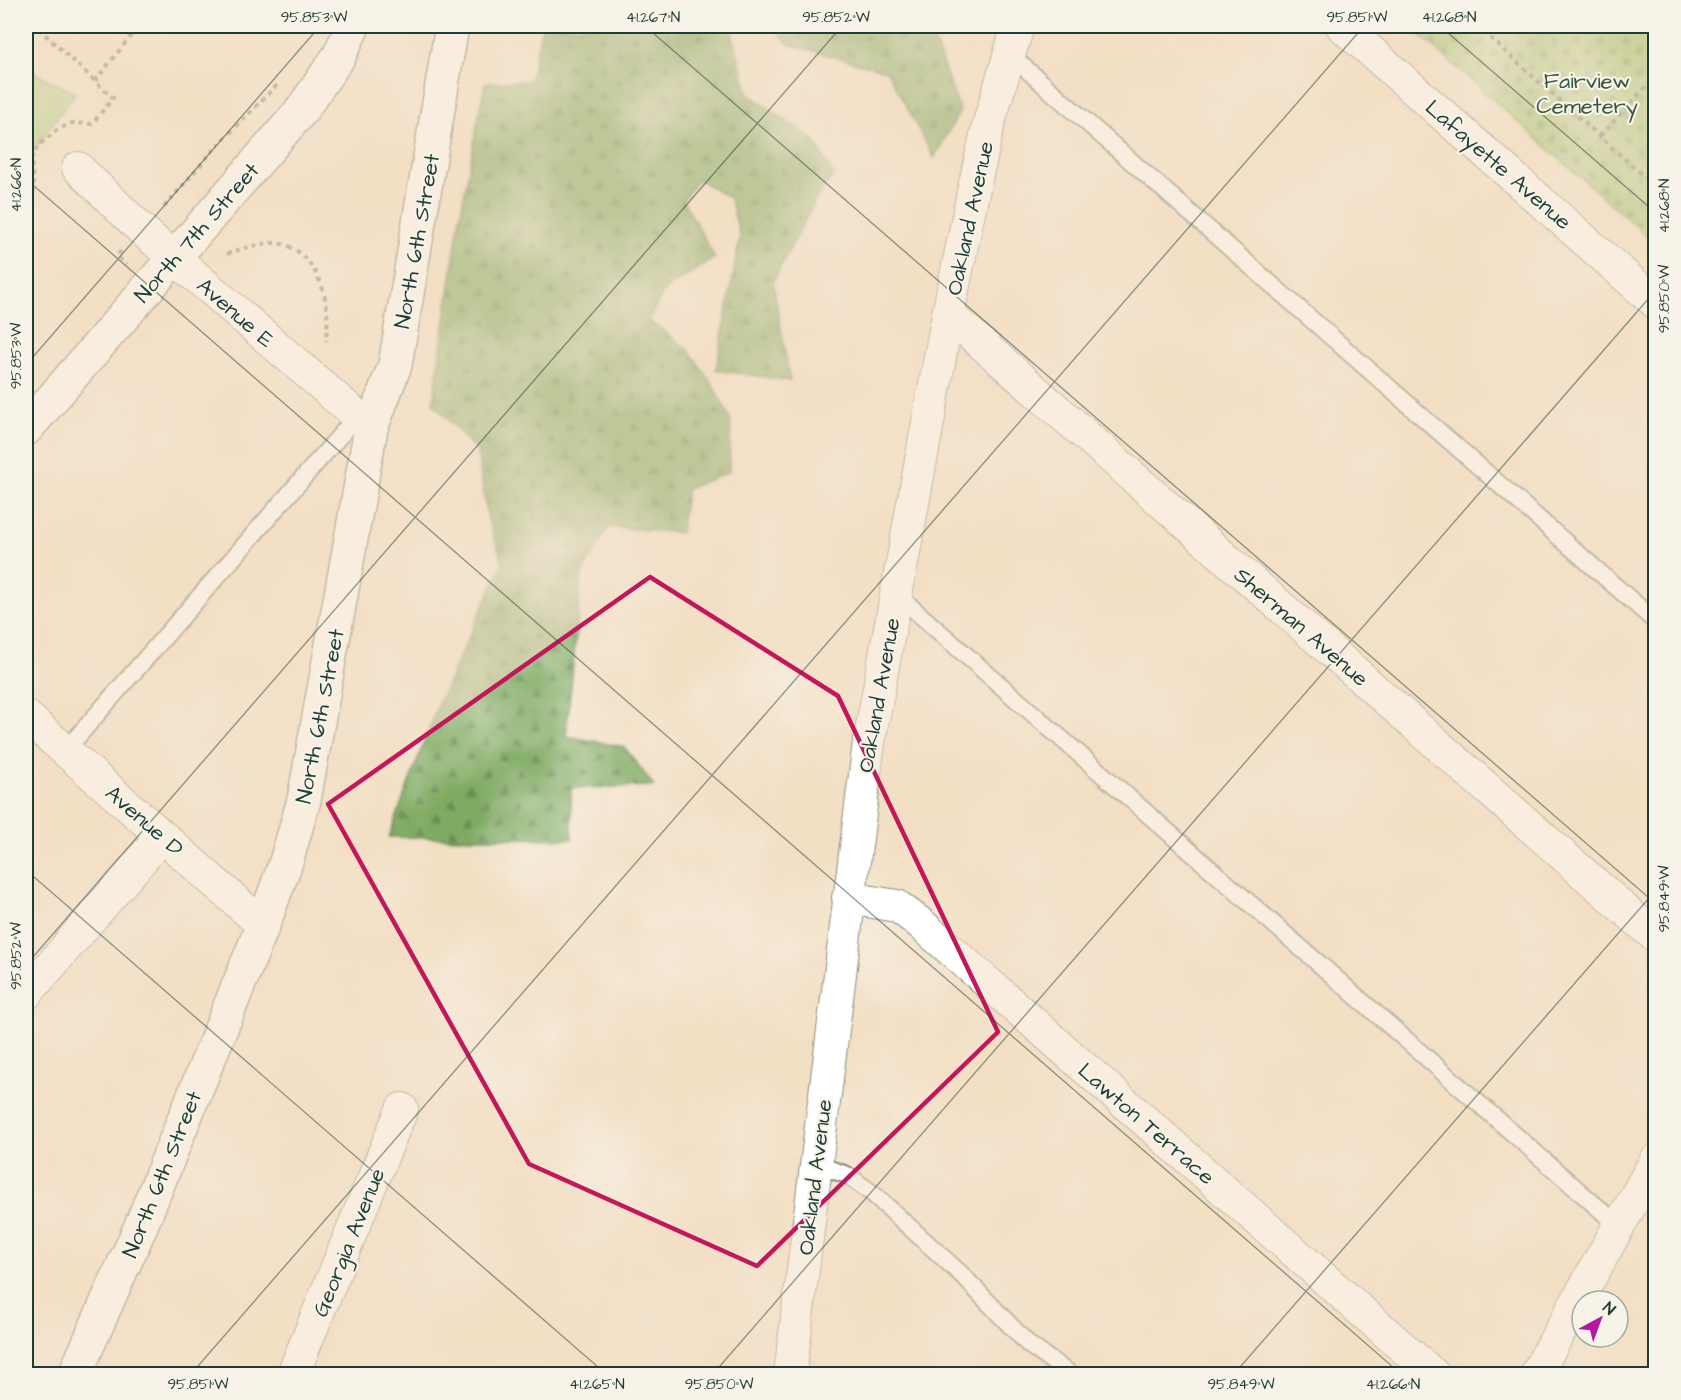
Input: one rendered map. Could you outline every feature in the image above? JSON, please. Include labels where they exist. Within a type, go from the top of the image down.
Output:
[{"type":"street","name":"North 7th Street","points":[[26,429],[302,111],[339,56],[353,26]]},
{"type":"street","name":"North 6th Street","points":[[75,1374],[140,1228],[263,925],[304,800],[364,422],[395,365],[452,26]]},
{"type":"street","name":"Lafayette Avenue","points":[[1342,26],[1656,303]]},
{"type":"street","name":"Oakland Avenue","points":[[790,1374],[868,742],[948,314],[988,130],[1014,40]]},
{"type":"street","name":"Avenue E","points":[[78,168],[142,231],[364,422]]},
{"type":"street","name":"Sherman Avenue","points":[[948,314],[1656,937]]},
{"type":"street","name":"Avenue D","points":[[27,721],[65,751],[263,925]]},
{"type":"street","points":[[26,994],[162,836]]},
{"type":"street","name":"Lawton Terrace","points":[[848,898],[897,906],[920,923],[1432,1374]]},
{"type":"street","name":"Georgia Avenue","points":[[293,1374],[402,1109]]},
{"type":"street","points":[[1536,1374],[1656,1160]]},
{"type":"lane","points":[[1014,40],[1656,622]]},
{"type":"lane","points":[[65,751],[364,422]]},
{"type":"lane","points":[[896,594],[1619,1226]]},
{"type":"lane","points":[[815,1164],[847,1175],[872,1193],[962,1275],[1029,1346],[1070,1374]]},
{"type":"path","points":[[26,30],[30,26]]},
{"type":"path","points":[[26,201],[33,191],[31,159],[39,145],[57,130],[72,123],[92,124],[113,98],[36,26]]},
{"type":"path","points":[[95,81],[140,26]]},
{"type":"path","points":[[1477,26],[1656,187]]},
{"type":"path","points":[[161,209],[284,76]]},
{"type":"path","points":[[1599,136],[1656,76]]},
{"type":"path","points":[[227,254],[274,243],[288,246],[300,254],[316,274],[324,293],[327,314],[326,341]]},
{"type":"highlighted area","points":[[650,577],[838,696],[998,1032],[757,1266],[529,1164],[328,804]]},
{"type":"green space","points":[[542,26],[730,26],[749,94],[814,140],[833,175],[819,193],[773,282],[790,381],[716,370],[740,237],[730,198],[698,179],[683,200],[715,258],[665,289],[648,320],[687,348],[710,380],[731,419],[729,472],[687,489],[680,533],[609,527],[582,574],[566,736],[624,747],[654,786],[571,788],[572,839],[389,837],[440,699],[503,563],[487,516],[477,451],[433,403],[458,228],[485,83],[530,80]]},
{"type":"green space","points":[[774,26],[929,27],[960,111],[934,158],[887,71],[788,44]]},
{"type":"green space","name":"Fairview Cemetery","points":[[1410,26],[1655,26],[1655,243]]},
{"type":"green space","points":[[26,68],[75,93],[26,161]]}]
